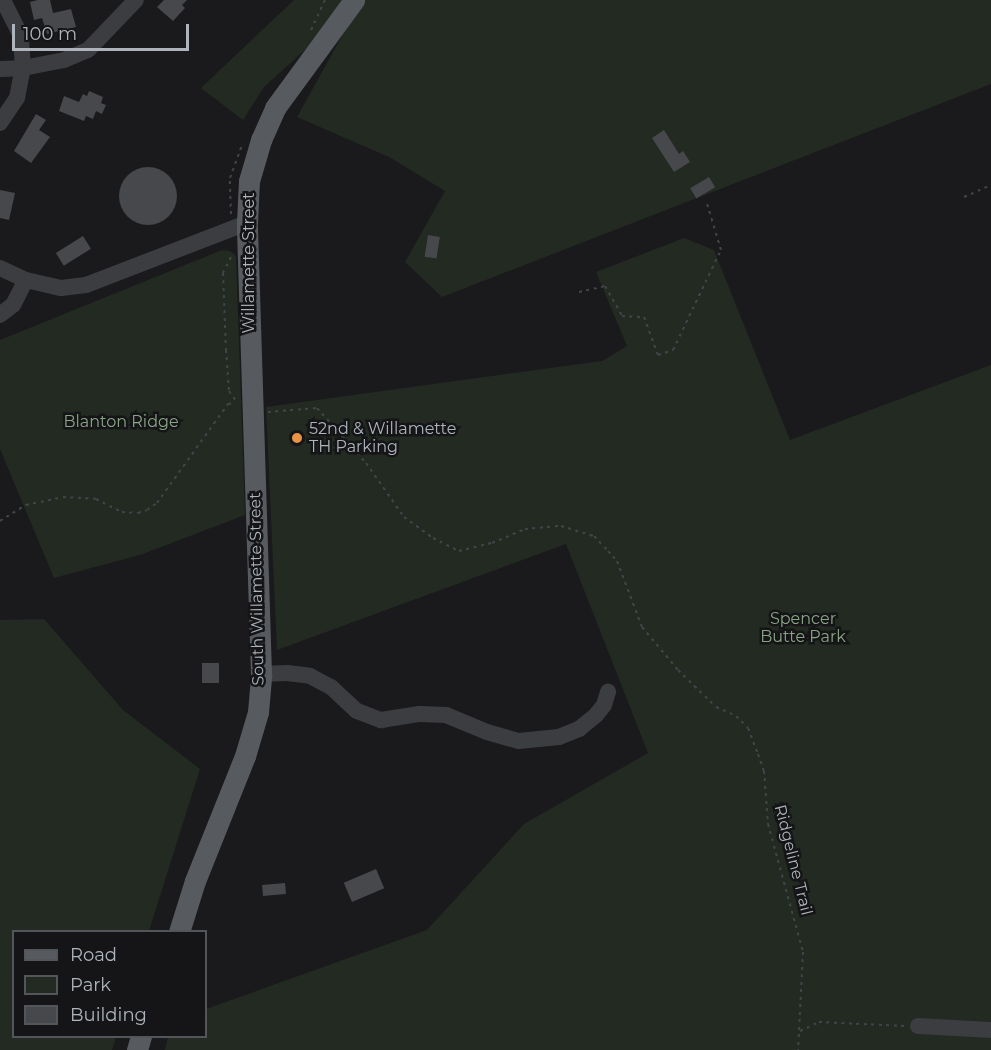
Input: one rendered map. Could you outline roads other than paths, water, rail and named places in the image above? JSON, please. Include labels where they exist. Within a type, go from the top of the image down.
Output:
[{"type":"main road","name":"Willamette Street","points":[[253,407],[247,223],[249,181],[270,116],[298,73],[354,0]]},
{"type":"main road","name":"South Willamette Street","points":[[180,930],[195,881],[245,756],[258,712],[261,674],[253,407]]},
{"type":"street","points":[[0,123],[17,98],[23,68],[21,36],[3,0]]},
{"type":"street","points":[[0,69],[23,68],[64,60],[88,50],[136,0]]},
{"type":"street","points":[[0,268],[26,280],[61,288],[86,285],[247,223]]},
{"type":"street","points":[[0,315],[13,305],[26,280]]},
{"type":"street","points":[[261,674],[288,673],[310,676],[332,687],[357,711],[381,720],[420,714],[446,715],[487,732],[519,741],[559,737],[579,729],[600,710],[608,692]]},
{"type":"street","points":[[918,1026],[991,1030]]},
{"type":"place","name":"52nd & Willamette TH Parking","points":[[297,438]]},
{"type":"park label","name":"Blanton Ridge","points":[[121,422]]},
{"type":"park label","name":"Spencer Butte Park","points":[[803,628]]}]
